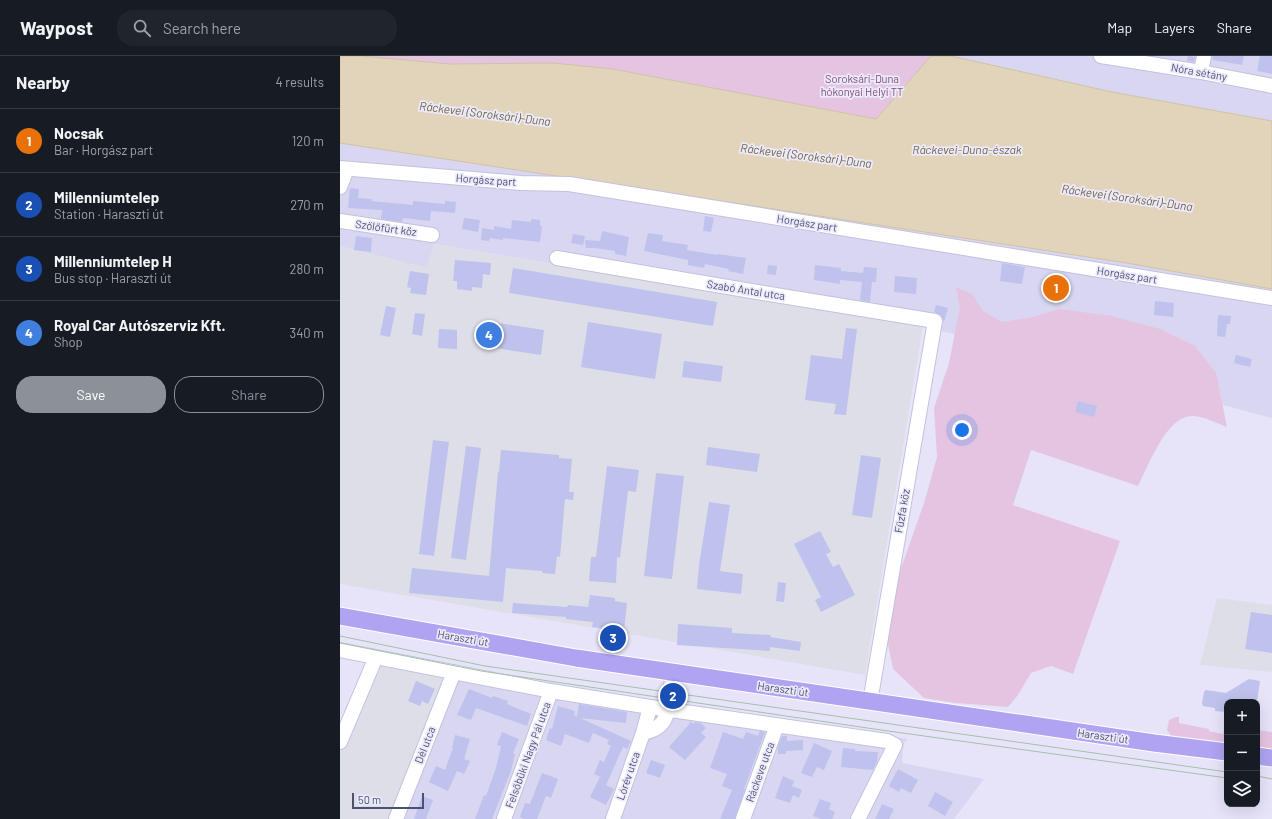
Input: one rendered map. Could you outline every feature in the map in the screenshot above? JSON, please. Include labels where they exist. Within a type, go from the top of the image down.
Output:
[{"type":"main road","name":"Haraszti út","points":[[340,616],[576,658],[673,673],[1146,742],[1224,752]]},
{"type":"main road","points":[[1260,756],[1272,758]]},
{"type":"street","points":[[1202,72],[1204,56]]},
{"type":"street","name":"Nóra sétány","points":[[1109,57],[1202,72],[1272,86]]},
{"type":"street","points":[[340,187],[344,169]]},
{"type":"street","name":"Horgász part","points":[[344,169],[521,183],[570,184],[1272,298]]},
{"type":"street","name":"Szőlőfürt köz","points":[[340,221],[432,235]]},
{"type":"street","name":"Szabó Antal utca","points":[[557,258],[935,321]]},
{"type":"street","name":"Fűzfa köz","points":[[870,702],[935,321]]},
{"type":"street","points":[[340,650],[551,691],[650,707],[887,740],[895,745],[858,819]]},
{"type":"street","points":[[340,742],[376,657]]},
{"type":"street","name":"Dél utca","points":[[396,819],[454,672]]},
{"type":"street","points":[[643,733],[660,726],[664,721],[673,673]]},
{"type":"street","name":"Felsőbüki Nagy Pál utca","points":[[504,819],[551,691]]},
{"type":"street","name":"Lórév utca","points":[[613,819],[643,733],[650,707]]},
{"type":"street","name":"Ráckeve utca","points":[[743,819],[777,725]]},
{"type":"shaded area","points":[[951,56],[1272,56],[1272,121],[1112,92]]},
{"type":"shaded area","points":[[340,143],[1121,262],[1272,289],[1272,418],[923,326],[435,244],[427,268],[340,246]]},
{"type":"shaded area","points":[[434,244],[923,326],[865,675],[340,584],[340,246],[427,268]]},
{"type":"shaded area","points":[[1217,598],[1272,605],[1272,672],[1200,665]]},
{"type":"shaded area","points":[[376,657],[447,668],[388,819],[340,819],[340,742]]},
{"type":"shaded area","points":[[447,668],[699,709],[908,739],[904,743],[902,763],[984,779],[954,819],[388,819]]},
{"type":"green space","name":"Soroksári-Duna hókonyai Helyi TT","points":[[361,56],[931,56],[876,119],[613,69],[553,63],[450,64]]},
{"type":"green space","points":[[956,287],[972,294],[983,311],[1002,322],[1033,317],[1059,309],[1112,316],[1160,329],[1195,346],[1216,373],[1227,427],[1196,416],[1186,417],[1178,421],[1164,436],[1138,486],[1031,450],[1013,505],[1120,541],[1073,674],[1051,666],[1031,673],[1018,695],[1008,707],[956,703],[924,698],[893,669],[887,639],[898,577],[924,503],[937,457],[934,408],[949,363],[960,307]]},
{"type":"green space","points":[[1179,717],[1179,723],[1209,729],[1209,731],[1223,734],[1224,730],[1224,744],[1172,737],[1167,730],[1169,720]]},
{"type":"green space","points":[[1260,730],[1272,732],[1272,750],[1260,748]]},
{"type":"water","name":"Ráckevei-Duna-észak","points":[[340,56],[361,56],[450,64],[553,63],[613,69],[876,119],[931,56],[951,56],[1112,92],[1272,121],[1272,289],[1121,262],[340,143]]},
{"type":"building","points":[[1188,56],[1195,57],[1194,62],[1187,61]]},
{"type":"building","points":[[1213,56],[1244,56],[1242,65],[1213,60]]},
{"type":"building","points":[[1260,56],[1272,56],[1272,74],[1257,71]]},
{"type":"building","points":[[350,188],[359,189],[358,198],[372,199],[371,201],[413,205],[413,201],[445,204],[445,201],[456,202],[455,213],[431,211],[430,221],[403,218],[402,222],[381,219],[382,210],[348,208]]},
{"type":"building","points":[[705,216],[714,218],[711,232],[703,231]]},
{"type":"building","points":[[464,218],[480,220],[478,232],[462,229]]},
{"type":"building","points":[[531,219],[540,220],[540,226],[542,226],[540,242],[503,238],[503,240],[490,238],[489,241],[481,240],[482,228],[494,230],[494,226],[511,229],[512,220],[531,222]]},
{"type":"building","points":[[602,231],[629,237],[626,256],[615,254],[615,251],[586,248],[585,240],[600,241]]},
{"type":"building","points":[[648,233],[663,235],[662,241],[688,245],[687,250],[746,258],[743,274],[728,271],[729,269],[705,264],[704,268],[688,265],[688,260],[644,251]]},
{"type":"building","points":[[573,234],[585,236],[583,245],[571,243]]},
{"type":"building","points":[[356,236],[372,238],[371,252],[354,250]]},
{"type":"building","points":[[455,260],[491,263],[490,275],[483,274],[482,288],[472,287],[472,291],[457,289],[457,281],[453,281]]},
{"type":"building","points":[[1002,263],[1025,267],[1022,284],[1000,281]]},
{"type":"building","points":[[768,265],[777,266],[776,275],[767,274]]},
{"type":"building","points":[[815,265],[841,268],[841,271],[863,273],[864,267],[877,268],[876,282],[872,282],[870,302],[860,300],[862,282],[840,280],[840,284],[814,280]]},
{"type":"building","points":[[513,268],[717,302],[713,326],[509,293]]},
{"type":"building","points":[[410,271],[429,274],[426,295],[410,293],[411,288],[407,287]]},
{"type":"building","points":[[895,276],[917,278],[916,294],[894,292]]},
{"type":"building","points":[[1155,301],[1174,303],[1173,317],[1154,315]]},
{"type":"building","points":[[936,305],[948,308],[944,322],[941,315],[934,312]]},
{"type":"building","points":[[386,306],[396,308],[390,337],[380,335]]},
{"type":"building","points":[[415,313],[425,314],[422,336],[412,334]]},
{"type":"building","points":[[1218,315],[1231,316],[1230,324],[1227,324],[1225,337],[1217,336]]},
{"type":"building","points":[[588,322],[662,334],[655,379],[581,367]]},
{"type":"building","points":[[498,323],[544,330],[541,355],[495,348]]},
{"type":"building","points":[[846,328],[857,329],[846,415],[834,414],[836,404],[805,400],[811,355],[842,359]]},
{"type":"building","points":[[439,329],[457,330],[457,349],[438,348]]},
{"type":"building","points":[[1236,355],[1252,359],[1250,367],[1234,363]]},
{"type":"building","points":[[684,361],[723,366],[721,382],[682,377]]},
{"type":"building","points":[[1078,401],[1097,406],[1094,417],[1075,412]]},
{"type":"building","points":[[433,440],[449,442],[434,556],[419,554]]},
{"type":"building","points":[[466,446],[481,448],[466,560],[451,558]]},
{"type":"building","points":[[708,447],[760,454],[757,472],[706,465]]},
{"type":"building","points":[[501,450],[559,455],[559,458],[572,459],[569,492],[574,492],[573,500],[565,499],[560,557],[557,556],[555,574],[542,573],[542,571],[506,568],[503,602],[409,593],[412,568],[489,576]]},
{"type":"building","points":[[861,455],[881,458],[872,518],[852,515]]},
{"type":"building","points":[[607,466],[639,470],[636,492],[628,491],[620,558],[617,557],[616,583],[589,581],[591,557],[596,557]]},
{"type":"building","points":[[656,473],[684,476],[672,579],[644,576]]},
{"type":"building","points":[[709,502],[730,505],[720,571],[743,574],[741,594],[697,589],[699,565]]},
{"type":"building","points":[[820,531],[831,552],[826,554],[833,567],[839,564],[855,595],[821,612],[815,600],[821,597],[794,544]]},
{"type":"building","points":[[778,582],[786,583],[784,602],[776,601]]},
{"type":"building","points":[[590,595],[615,598],[615,601],[627,603],[624,631],[592,627],[593,622],[566,619],[566,617],[512,613],[513,603],[588,607]]},
{"type":"building","points":[[1251,612],[1272,615],[1272,653],[1245,649]]},
{"type":"building","points":[[678,624],[732,628],[732,633],[771,635],[770,637],[801,642],[800,651],[770,647],[770,651],[677,645]]},
{"type":"building","points":[[1249,679],[1260,681],[1257,699],[1224,699],[1224,712],[1215,711],[1215,708],[1203,706],[1202,703],[1204,692],[1206,690],[1226,693]]},
{"type":"building","points":[[416,681],[435,689],[428,704],[422,701],[420,706],[408,701]]},
{"type":"building","points":[[469,689],[492,698],[493,696],[508,701],[507,704],[531,714],[527,726],[476,708],[471,720],[457,715]]},
{"type":"building","points":[[579,704],[627,712],[626,723],[580,718],[631,741],[627,749],[623,747],[606,785],[614,789],[606,805],[590,797],[600,777],[594,774],[600,760],[604,762],[611,746],[607,744],[609,740],[593,733],[589,743],[565,734],[561,746],[546,740],[550,728],[552,729],[558,706],[575,711],[574,715],[577,717]]},
{"type":"building","points":[[691,722],[694,724],[695,722],[701,723],[706,728],[701,733],[706,737],[685,760],[669,747]]},
{"type":"building","points":[[760,731],[765,732],[744,789],[735,819],[720,819],[732,790],[722,786],[727,774],[710,768],[723,732],[743,739],[746,732],[758,736]]},
{"type":"building","points":[[502,732],[519,739],[513,753],[515,754],[511,771],[492,819],[475,819],[484,795],[486,796],[496,768],[501,746],[497,745]]},
{"type":"building","points":[[455,735],[470,739],[464,759],[470,761],[464,774],[457,771],[448,791],[429,782],[436,766],[445,770],[453,748]]},
{"type":"building","points":[[782,736],[787,736],[787,741],[803,740],[803,750],[786,751],[786,754],[778,754],[778,747]]},
{"type":"building","points":[[814,743],[832,751],[824,770],[817,767],[812,777],[801,773]]},
{"type":"building","points":[[843,748],[855,749],[855,751],[878,752],[877,762],[873,770],[841,767]]},
{"type":"building","points":[[651,760],[665,765],[660,778],[646,773]]},
{"type":"building","points":[[898,769],[918,780],[911,793],[901,788],[899,792],[889,786]]},
{"type":"building","points":[[542,773],[558,779],[551,798],[546,796],[537,819],[524,819],[520,817],[525,803],[530,804]]},
{"type":"building","points":[[783,776],[794,781],[792,786],[802,790],[799,798],[793,795],[790,803],[775,798]]},
{"type":"building","points":[[935,792],[953,802],[945,816],[928,806]]},
{"type":"building","points":[[422,796],[433,800],[426,819],[414,819]]},
{"type":"building","points":[[820,799],[831,803],[829,809],[835,812],[832,819],[821,819],[813,816]]},
{"type":"building","points":[[882,804],[894,809],[889,819],[875,819]]},
{"type":"tram line","points":[[340,636],[485,666],[1224,772]]},
{"type":"tram line","points":[[340,643],[481,671],[881,730],[1224,778]]},
{"type":"tram line","points":[[1260,777],[1272,779]]},
{"type":"place","name":"Nocsak","points":[[1056,288]]},
{"type":"place","name":"Royal Car Autószerviz Kft.","points":[[489,335]]},
{"type":"place","name":"Millenniumtelep H","points":[[613,638]]},
{"type":"place","name":"Millenniumtelep","points":[[673,696]]},
{"type":"water label","name":"Ráckevei (Soroksári)-Duna","points":[[485,114]]},
{"type":"water label","name":"Ráckevei (Soroksári)-Duna","points":[[806,156]]},
{"type":"water label","name":"Ráckevei (Soroksári)-Duna","points":[[1127,198]]}]
